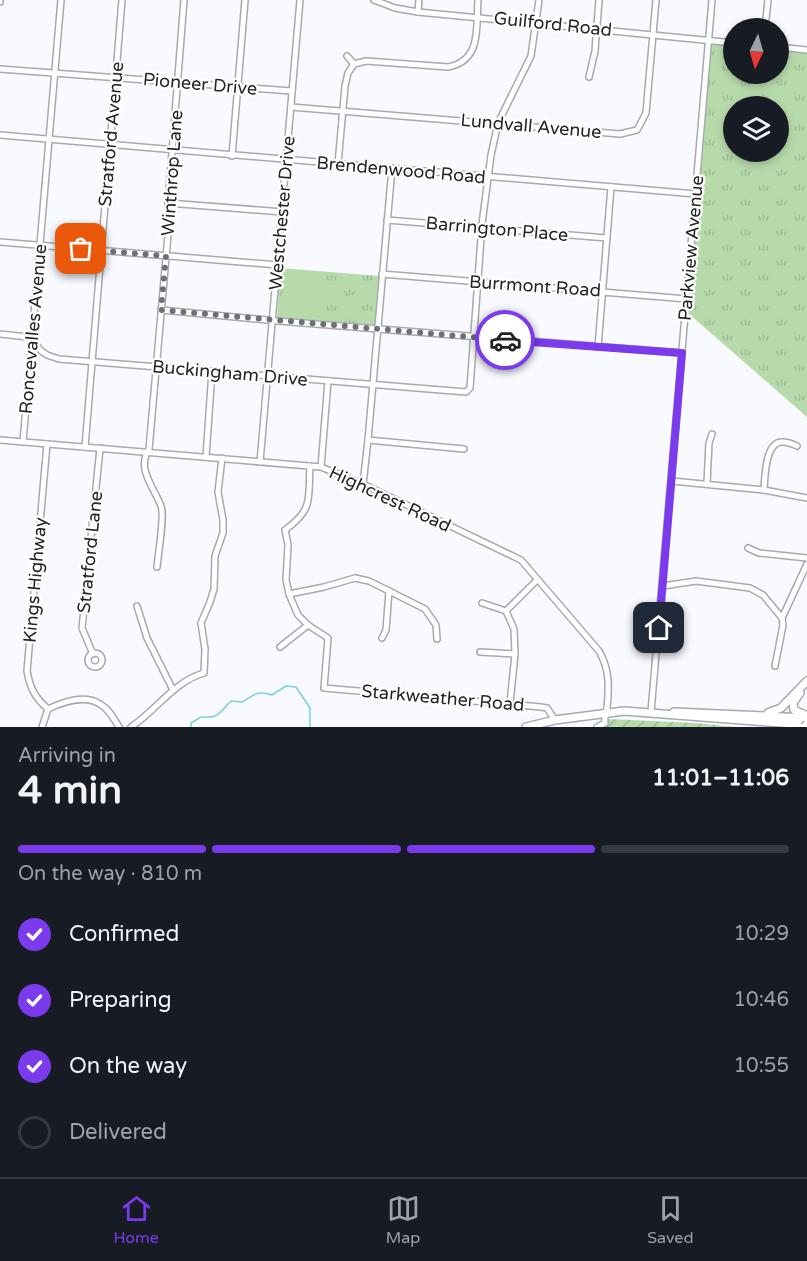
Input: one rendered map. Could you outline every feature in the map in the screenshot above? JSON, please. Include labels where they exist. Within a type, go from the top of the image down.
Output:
[{"type":"main road","points":[[755,714],[769,713],[780,708],[807,684]]},
{"type":"main road","points":[[807,684],[794,703],[794,710],[807,717]]},
{"type":"main road","points":[[663,713],[688,711],[807,717]]},
{"type":"main road","points":[[526,727],[606,712],[663,713],[745,727]]},
{"type":"main road","points":[[687,717],[790,726],[806,725]]},
{"type":"street","name":"Roncevalles Avenue","points":[[23,442],[61,0]]},
{"type":"street","name":"Stratford Avenue","points":[[85,447],[122,0]]},
{"type":"street","name":"Winthrop Lane","points":[[157,567],[162,508],[146,476],[145,456],[149,449],[166,256],[171,151],[184,0]]},
{"type":"street","points":[[232,156],[245,0]]},
{"type":"street","name":"Westchester Drive","points":[[260,462],[300,0]]},
{"type":"street","name":"Guilford Road","points":[[374,0],[396,8],[418,12],[723,41]]},
{"type":"street","points":[[418,12],[419,0]]},
{"type":"street","points":[[338,164],[348,73],[354,64],[366,61],[457,66],[464,62],[474,48],[478,0]]},
{"type":"street","points":[[473,337],[487,177],[498,123],[531,56],[539,0]]},
{"type":"street","points":[[589,76],[595,51],[599,0]]},
{"type":"street","name":"Lundvall Avenue","points":[[291,107],[620,134],[638,130],[646,113],[656,0]]},
{"type":"street","name":"Parkview Avenue","points":[[651,712],[712,0]]},
{"type":"street","points":[[766,18],[768,0]]},
{"type":"street","points":[[789,48],[807,50]]},
{"type":"street","points":[[347,56],[354,64]]},
{"type":"street","name":"Pioneer Drive","points":[[0,69],[291,92]]},
{"type":"street","name":"Brendenwood Road","points":[[0,135],[696,194]]},
{"type":"street","points":[[363,484],[369,440],[392,168]]},
{"type":"street","points":[[597,347],[611,187]]},
{"type":"street","points":[[168,203],[283,212]]},
{"type":"street","name":"Barrington Place","points":[[387,220],[607,238]]},
{"type":"street","points":[[0,242],[278,265]]},
{"type":"street","name":"Burrmont Road","points":[[382,274],[687,299]]},
{"type":"street","points":[[161,310],[682,353]]},
{"type":"street","points":[[0,334],[32,339]]},
{"type":"street","name":"Buckingham Drive","points":[[32,339],[40,350],[52,357],[92,362],[466,392],[469,390],[473,337]]},
{"type":"street","points":[[207,458],[212,371]]},
{"type":"street","points":[[321,467],[328,381]]},
{"type":"street","points":[[706,483],[709,443],[712,434]]},
{"type":"street","name":"Highcrest Road","points":[[0,440],[321,467],[363,484],[521,560],[599,651],[606,664],[608,675],[606,712]]},
{"type":"street","points":[[369,440],[464,449]]},
{"type":"street","points":[[764,490],[768,457],[772,447],[782,441],[797,446]]},
{"type":"street","name":"Kings Highway","points":[[46,444],[27,671],[29,686],[37,700],[48,709]]},
{"type":"street","name":"Stratford Lane","points":[[93,654],[82,628],[100,448]]},
{"type":"street","points":[[131,727],[173,690],[190,678],[204,674],[205,649],[201,623],[210,602],[215,556],[223,533],[218,492],[222,458]]},
{"type":"street","points":[[279,647],[308,625],[298,615],[289,594],[286,580],[288,545],[285,530],[304,514],[308,504],[310,466]]},
{"type":"street","points":[[672,482],[706,483],[807,498]]},
{"type":"street","points":[[748,548],[759,553],[807,558]]},
{"type":"street","points":[[775,666],[783,626],[782,618],[807,564]]},
{"type":"street","points":[[289,594],[355,578],[369,581],[425,609],[436,625],[437,639]]},
{"type":"street","points":[[506,611],[537,579]]},
{"type":"street","points":[[663,586],[696,581],[750,588],[763,595],[782,618]]},
{"type":"street","points":[[382,638],[386,630],[389,591]]},
{"type":"street","points":[[482,603],[506,611],[514,629],[515,654],[510,703]]},
{"type":"street","points":[[137,606],[147,639],[173,690]]},
{"type":"street","name":"Starkweather Road","points":[[308,625],[328,638],[324,688],[548,708],[555,720]]},
{"type":"street","points":[[480,652],[515,654]]},
{"type":"street","points":[[42,727],[48,709],[70,700],[100,703],[119,727]]},
{"type":"street","points":[[597,727],[605,723],[606,712]]},
{"type":"green space","points":[[709,43],[723,44],[723,84],[789,84],[789,50],[807,52],[807,417],[689,314],[688,299]]},
{"type":"green space","points":[[280,268],[380,276],[375,325],[277,317]]},
{"type":"green space","points":[[292,273],[325,274],[324,293],[313,309],[296,314],[286,313]]},
{"type":"green space","points":[[609,719],[696,723],[736,727],[604,727]]},
{"type":"waterway","points":[[191,727],[191,723],[201,717],[212,717],[218,714],[231,701],[242,702],[259,693],[272,695],[286,686],[296,687],[310,708],[310,727]]},
{"type":"way so far","points":[[81,249],[166,256],[161,310],[505,340]]},
{"type":"route","points":[[505,340],[682,353],[659,628]]}]
